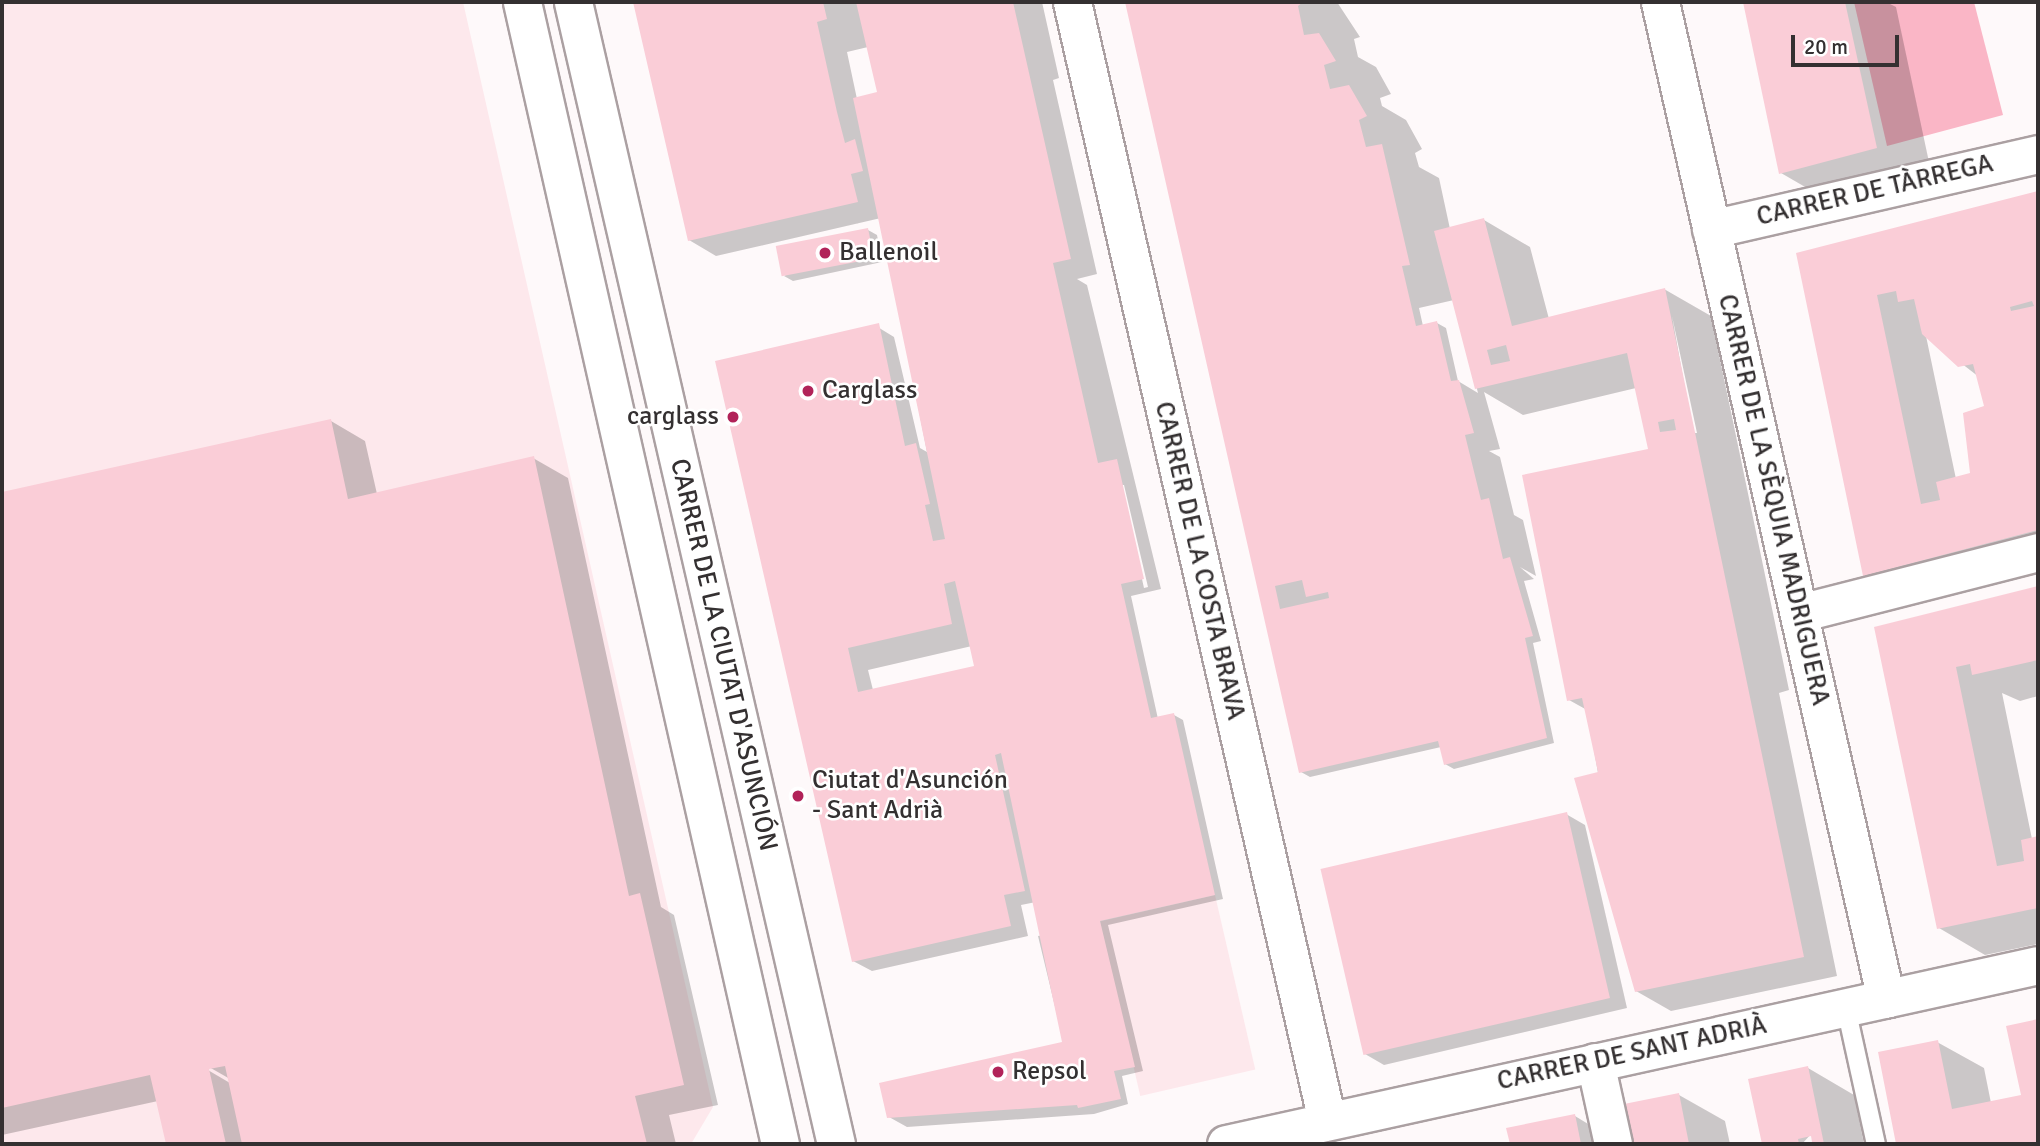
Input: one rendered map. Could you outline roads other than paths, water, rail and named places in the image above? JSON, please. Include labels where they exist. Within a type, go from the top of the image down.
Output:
[{"type":"street","name":"CARRER DE LA CIUTAT D'ASUNCIÓN","points":[[522,2],[780,1144]]},
{"type":"street","name":"CARRER DE LA CIUTAT D'ASUNCIÓN","points":[[573,2],[836,1144]]},
{"type":"street","name":"CARRER DE LA COSTA BRAVA","points":[[1072,2],[1327,1121]]},
{"type":"street","name":"CARRER DE LA SÈQUIA MADRIGUERA","points":[[1660,2],[1886,999]]},
{"type":"street","name":"CARRER DE TÀRREGA","points":[[1711,229],[2038,153]]},
{"type":"street","points":[[1799,613],[2038,552]]},
{"type":"street","name":"CARRER DE SANT ADRIÀ","points":[[1226,1144],[2038,965]]},
{"type":"street","points":[[1595,1062],[1612,1144]]},
{"type":"lane","points":[[1846,1008],[1876,1144]]},
{"type":"place","name":"Ballenoil","points":[[825,253]]},
{"type":"place","name":"Carglass","points":[[808,391]]},
{"type":"place","name":"carglass","points":[[733,417]]},
{"type":"place","name":"Ciutat d'Asunción - Sant Adrià","points":[[798,796]]},
{"type":"place","name":"Repsol","points":[[998,1072]]}]
